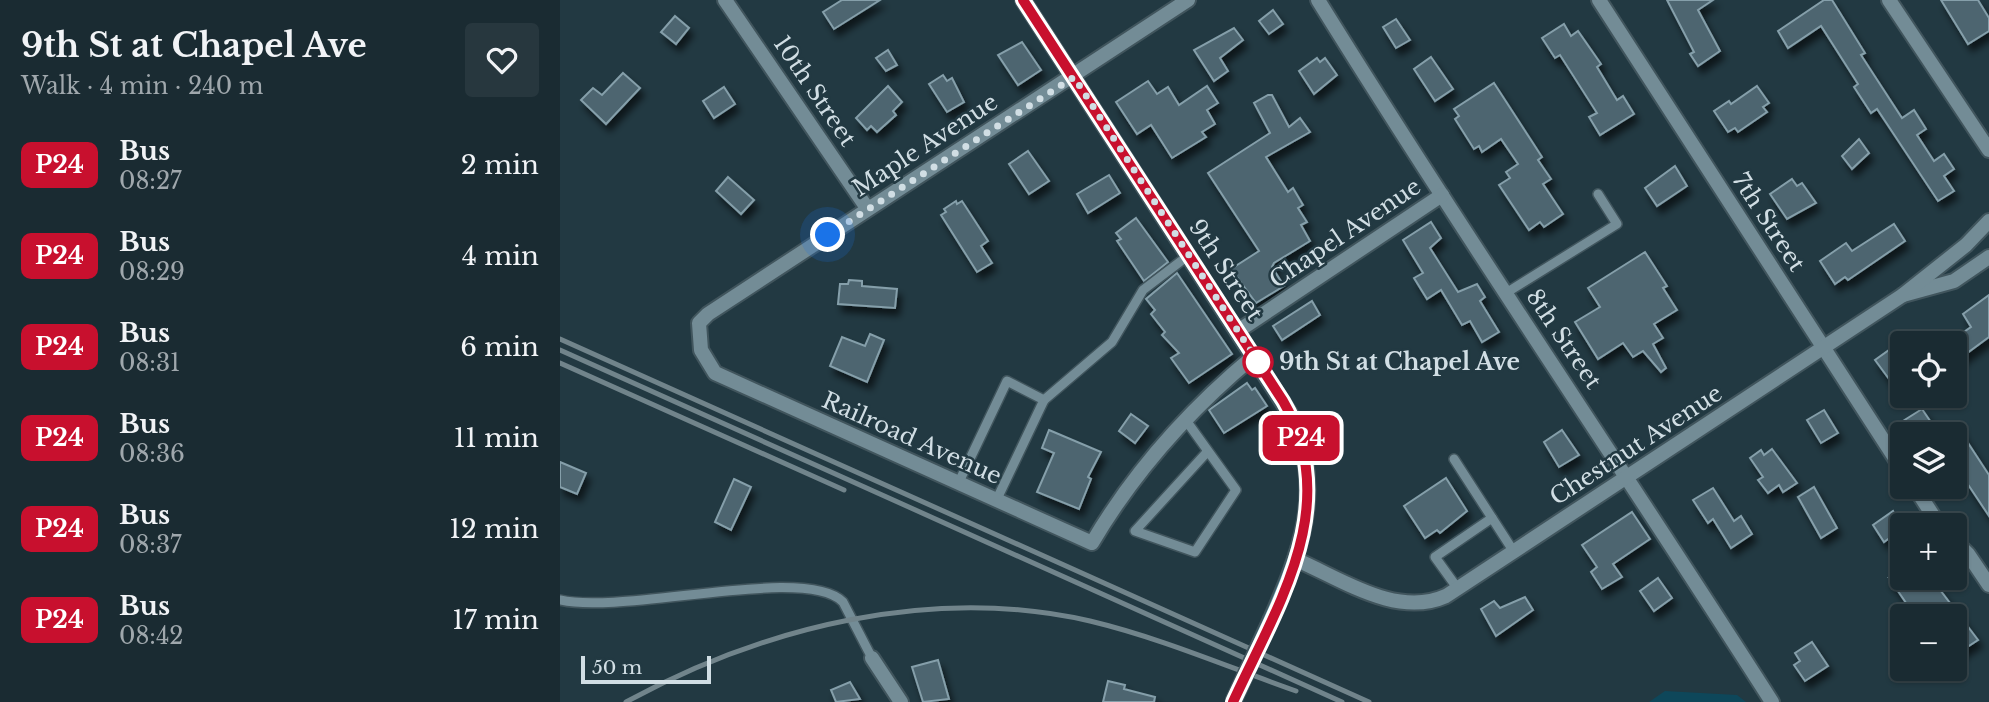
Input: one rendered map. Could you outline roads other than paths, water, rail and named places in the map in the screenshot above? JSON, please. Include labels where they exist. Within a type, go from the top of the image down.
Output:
[{"type":"main road","name":"9th Street","points":[[1023,0],[1294,420],[1306,458],[1307,518],[1297,560],[1233,702]]},
{"type":"street","name":"10th Street","points":[[725,0],[867,208]]},
{"type":"street","name":"Maple Avenue","points":[[715,373],[701,350],[699,323],[867,208],[1074,77],[1188,0]]},
{"type":"street","name":"8th Street","points":[[1318,0],[1772,702]]},
{"type":"street","name":"7th Street","points":[[1599,0],[1890,451]]},
{"type":"street","points":[[1889,0],[1989,150]]},
{"type":"street","name":"Chapel Avenue","points":[[1238,331],[1442,195]]},
{"type":"street","points":[[1903,295],[1966,245],[1989,221]]},
{"type":"street","name":"Chestnut Avenue","points":[[1297,560],[1400,603],[1424,604],[1458,589],[1903,295],[1954,281],[1989,257]]},
{"type":"street","points":[[1185,419],[1209,393],[1254,356]]},
{"type":"street","name":"Railroad Avenue","points":[[715,373],[1091,543],[1136,476],[1185,419]]},
{"type":"street","points":[[1967,553],[1989,585]]},
{"type":"street","points":[[872,658],[901,702]]},
{"type":"lane","points":[[1506,293],[1617,224],[1598,194]]},
{"type":"lane","points":[[996,501],[1044,400],[1112,342],[1143,290],[1189,255]]},
{"type":"lane","points":[[958,484],[1007,382],[1044,400]]},
{"type":"lane","points":[[1185,419],[1208,451],[1236,490],[1195,552],[1135,531],[1208,451]]},
{"type":"lane","points":[[1454,459],[1514,552]]},
{"type":"lane","points":[[1458,589],[1436,557],[1492,518]]},
{"type":"lane","points":[[560,600],[624,604],[758,588],[814,590],[836,595],[843,602],[872,658]]},
{"type":"railway","points":[[560,339],[1369,702]]},
{"type":"railway","points":[[560,350],[1342,702]]},
{"type":"railway","points":[[560,363],[844,490]]},
{"type":"railway","points":[[626,702],[679,675],[735,652],[793,633],[852,619],[911,611],[971,608],[1031,611],[1090,621],[1168,644],[1296,691]]},
{"type":"place","name":"9th St at Chapel Ave","points":[[1258,362]]}]
